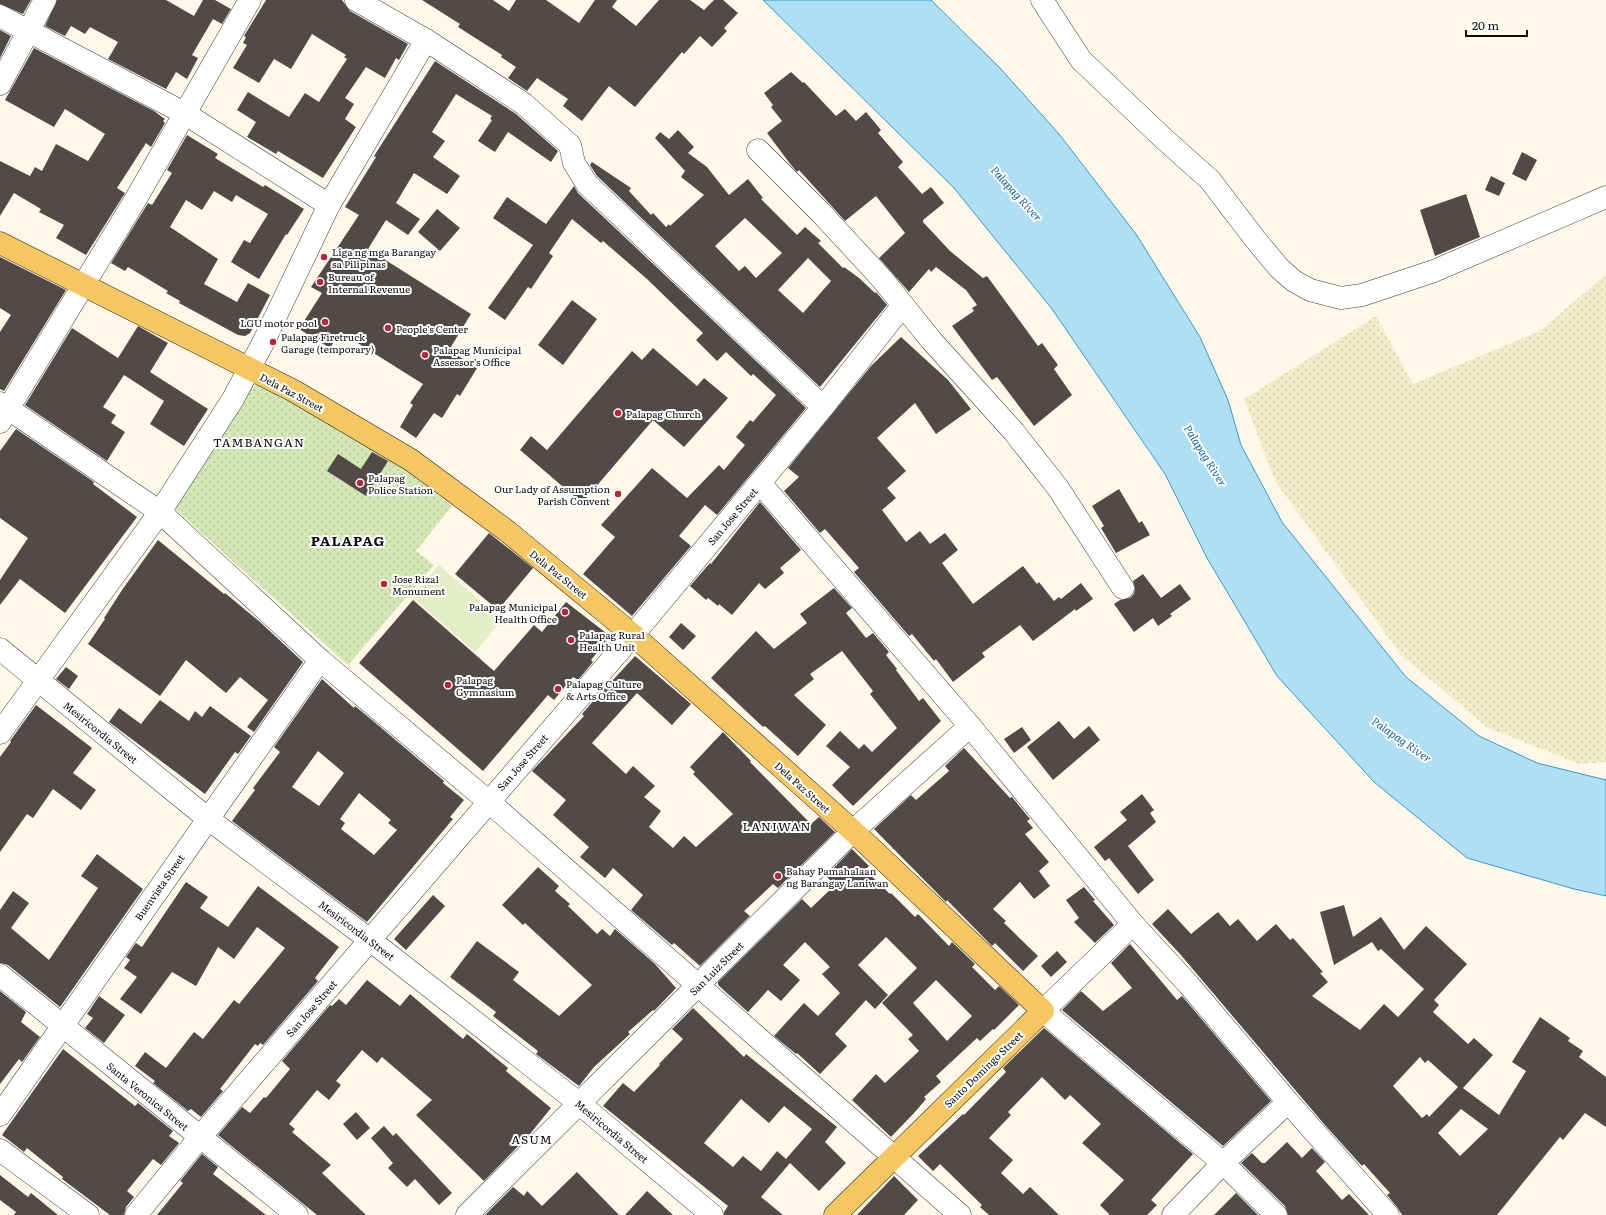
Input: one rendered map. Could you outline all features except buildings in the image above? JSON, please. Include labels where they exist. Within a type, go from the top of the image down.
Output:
[{"type":"main road","name":"Dela Paz Street","points":[[0,243],[294,391],[411,460],[507,531],[633,635],[853,831],[1043,1011]]},
{"type":"main road","name":"Santo Domingo Street","points":[[835,1215],[1043,1011]]},
{"type":"street","points":[[0,84],[27,31],[45,0]]},
{"type":"street","points":[[356,0],[426,40],[524,104],[570,145],[574,163],[587,184],[823,407]]},
{"type":"street","points":[[1042,0],[1081,60],[1163,138],[1210,180],[1279,268],[1294,281],[1310,290],[1341,298],[1362,295],[1434,271],[1606,197]]},
{"type":"street","points":[[245,2],[184,113],[83,285],[3,411],[160,512],[320,660],[488,801],[960,1215]]},
{"type":"street","points":[[0,16],[184,113],[329,205]]},
{"type":"street","points":[[0,733],[160,512],[233,399],[263,343],[329,205],[426,40]]},
{"type":"street","points":[[758,150],[821,213],[882,279],[902,305],[1014,432],[1058,488],[1123,588]]},
{"type":"street","name":"San Jose Street","points":[[136,1215],[200,1137],[488,801],[633,635],[823,407],[902,305]]},
{"type":"street","points":[[760,483],[970,726],[1133,924],[1189,985],[1288,1102],[1388,1215]]},
{"type":"street","name":"Mesiricordia Street","points":[[0,649],[207,818],[370,940],[580,1104],[712,1215]]},
{"type":"street","name":"Buenvista Street","points":[[0,1115],[207,818],[320,660]]},
{"type":"street","name":"San Luiz Street","points":[[467,1215],[853,831],[970,726]]},
{"type":"street","name":"Santo Domingo Street","points":[[1043,1011],[1133,924]]},
{"type":"street","name":"Santa Veronica Street","points":[[0,975],[62,1027],[297,1215]]},
{"type":"street","points":[[1043,1011],[1224,1163],[1276,1215]]},
{"type":"street","points":[[1173,1215],[1224,1163],[1288,1102]]},
{"type":"street","points":[[0,1150],[88,1215]]},
{"type":"shaded area","points":[[1606,274],[1606,762],[1579,764],[1488,728],[1401,655],[1275,481],[1244,399],[1376,316],[1413,384],[1540,331]]},
{"type":"green space","points":[[258,384],[269,384],[391,459],[452,506],[416,551],[434,565],[348,665],[175,509],[250,390]]},
{"type":"green space","points":[[439,565],[502,620],[475,652],[412,597]]},
{"type":"water","name":"Palapag River","points":[[763,0],[931,0],[1000,68],[1059,134],[1136,234],[1200,337],[1228,400],[1241,445],[1282,522],[1406,677],[1479,736],[1537,763],[1606,780],[1606,896],[1574,889],[1467,858],[1374,782],[1277,676],[1207,558],[1165,474],[1052,309],[954,188]]},
{"type":"place","name":"Liga ng mga Barangay sa Pilipinas","points":[[324,257]]},
{"type":"place","name":"Bureau of Internal Revenue","points":[[320,282]]},
{"type":"place","name":"LGU motor pool","points":[[325,322]]},
{"type":"place","name":"People's Center","points":[[388,328]]},
{"type":"place","name":"Palapag Firetruck Garage (temporary)","points":[[273,342]]},
{"type":"place","name":"Palapag Municipal Assessor's Office","points":[[425,355]]},
{"type":"place","name":"Palapag Church","points":[[618,413]]},
{"type":"place","name":"Palapag Police Station","points":[[360,483]]},
{"type":"place","name":"Our Lady of Assumption Parish Convent","points":[[618,494]]},
{"type":"place","name":"Jose Rizal Monument","points":[[384,584]]},
{"type":"place","name":"Palapag Municipal Health Office","points":[[565,612]]},
{"type":"place","name":"Palapag Rural Health Unit","points":[[571,640]]},
{"type":"place","name":"Palapag Gymnasium","points":[[448,685]]},
{"type":"place","name":"Palapag Culture & Arts Office","points":[[558,689]]},
{"type":"place","name":"Bahay Pamahalaan ng Barangay Laniwan","points":[[778,876]]},
{"type":"district","name":"TAMBANGAN","points":[[259,442]]},
{"type":"district","name":"PALAPAG","points":[[348,540]]},
{"type":"district","name":"LANIWAN","points":[[777,826]]},
{"type":"district","name":"ASUM","points":[[532,1139]]}]
